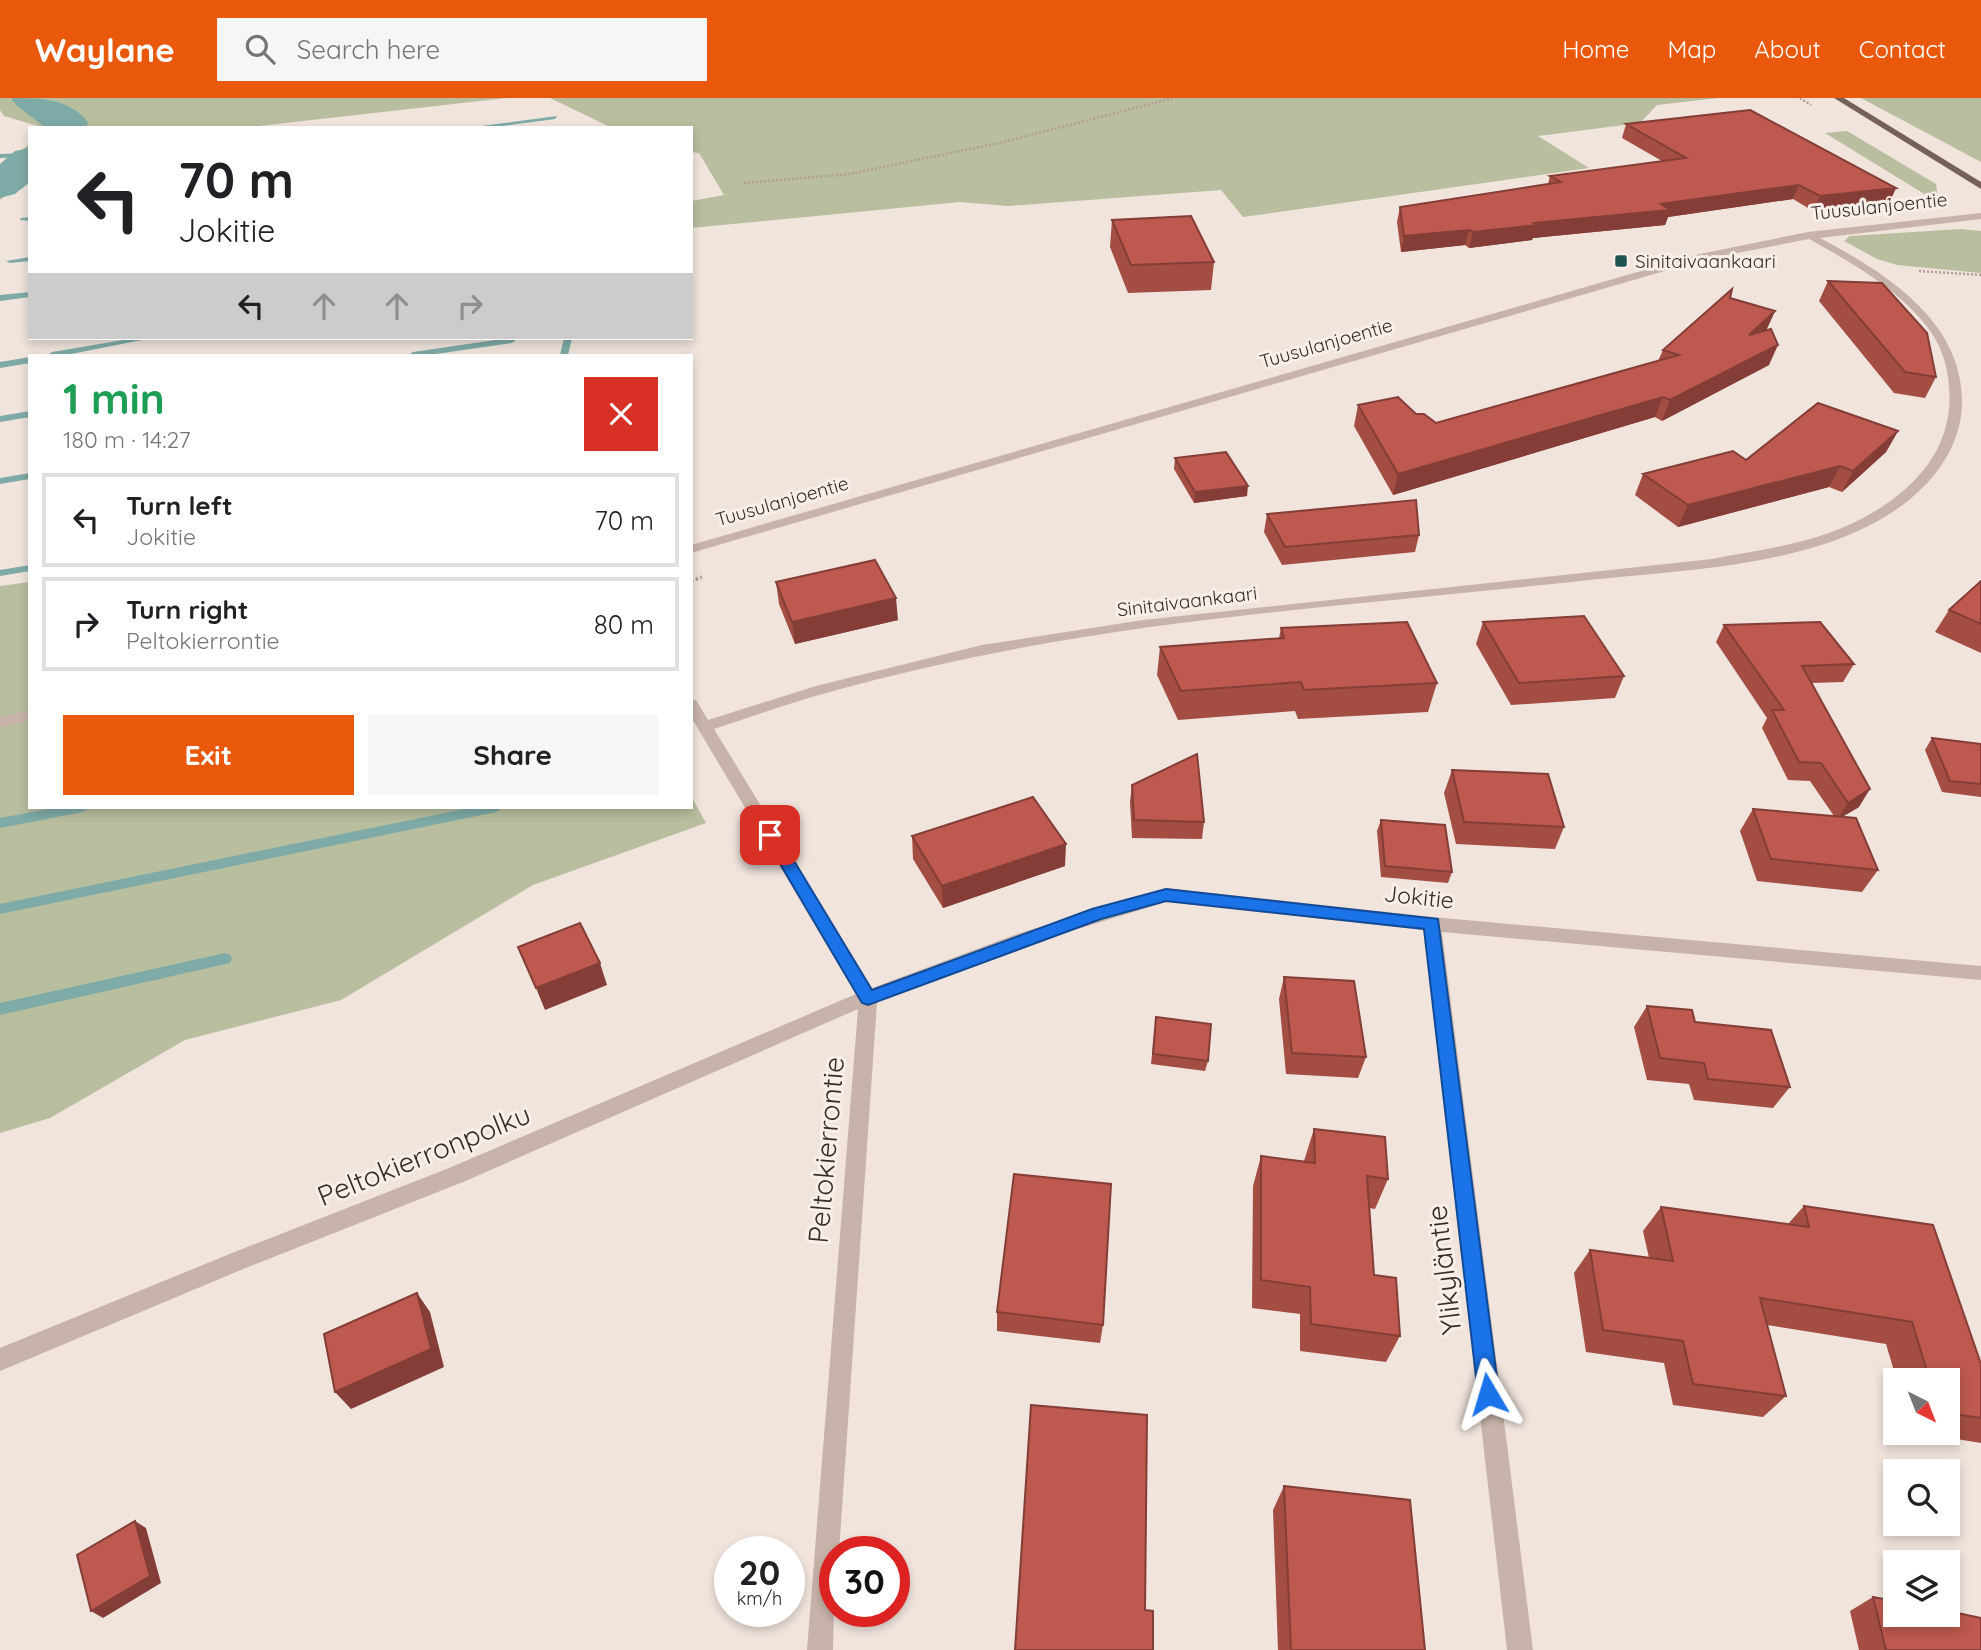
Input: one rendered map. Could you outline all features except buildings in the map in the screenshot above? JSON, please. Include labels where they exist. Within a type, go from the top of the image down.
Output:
[{"type":"main road","points":[[1838,98],[1981,186]]},
{"type":"street","name":"Tuusulanjoentie","points":[[693,548],[1704,256],[1808,235],[1981,216]]},
{"type":"street","name":"Sinitaivaankaari","points":[[705,726],[821,689],[982,650],[1143,624],[1712,563],[1787,549],[1856,527],[1907,498],[1946,456],[1959,426],[1960,385],[1944,343],[1920,314],[1889,286],[1837,250],[1808,235]]},
{"type":"street","points":[[693,707],[868,998]]},
{"type":"street","points":[[0,722],[28,715]]},
{"type":"street","name":"Jokitie","points":[[868,998],[1098,914],[1166,895],[1432,924],[1981,973]]},
{"type":"street","name":"Ylikyläntie","points":[[1432,924],[1520,1650]]},
{"type":"street","name":"Peltokierronpolku","points":[[0,1360],[240,1260],[456,1175],[868,998]]},
{"type":"street","name":"Peltokierrontie","points":[[820,1650],[839,1363],[868,998]]},
{"type":"path","points":[[744,183],[849,174],[999,143],[1174,98]]},
{"type":"green space","points":[[0,98],[507,98],[258,126],[38,126],[4,116],[0,110]]},
{"type":"green space","points":[[550,98],[1718,98],[1657,105],[1640,123],[1538,136],[1589,168],[1243,217],[1221,190],[1008,206],[960,202],[693,228],[693,201],[724,195],[699,153],[693,152],[693,126],[608,126]]},
{"type":"green space","points":[[1861,98],[1981,98],[1981,162]]},
{"type":"green space","points":[[1847,131],[1936,184],[1937,193],[1944,206],[1825,133]]},
{"type":"green space","points":[[28,145],[28,177],[0,200],[0,165]]},
{"type":"green space","points":[[1961,229],[1981,231],[1981,273],[1897,265],[1877,259],[1844,241],[1850,236]]},
{"type":"green space","points":[[28,582],[28,809],[693,809],[693,800],[706,823],[533,885],[341,1000],[185,1040],[50,1118],[0,1133],[0,586]]},
{"type":"waterway","points":[[30,98],[68,122],[67,126]]},
{"type":"waterway","points":[[485,126],[555,117]]},
{"type":"waterway","points":[[0,156],[28,155]]},
{"type":"waterway","points":[[0,185],[28,162]]},
{"type":"waterway","points":[[24,220],[28,219]]},
{"type":"waterway","points":[[10,261],[28,259]]},
{"type":"waterway","points":[[0,298],[28,294]]},
{"type":"waterway","points":[[58,354],[137,340]]},
{"type":"waterway","points":[[420,354],[512,340]]},
{"type":"waterway","points":[[564,354],[568,340]]},
{"type":"waterway","points":[[0,365],[28,360]]},
{"type":"waterway","points":[[0,419],[28,414]]},
{"type":"waterway","points":[[0,481],[28,476]]},
{"type":"waterway","points":[[0,573],[28,568]]},
{"type":"waterway","points":[[0,823],[73,809]]},
{"type":"waterway","points":[[0,909],[486,809]]},
{"type":"waterway","points":[[0,1009],[225,959]]},
{"type":"place","name":"Sinitaivaankaari","points":[[1621,261]]},
{"type":"route","points":[[770,835],[868,998],[1023,939],[1166,895],[1432,924],[1488,1394]]}]
